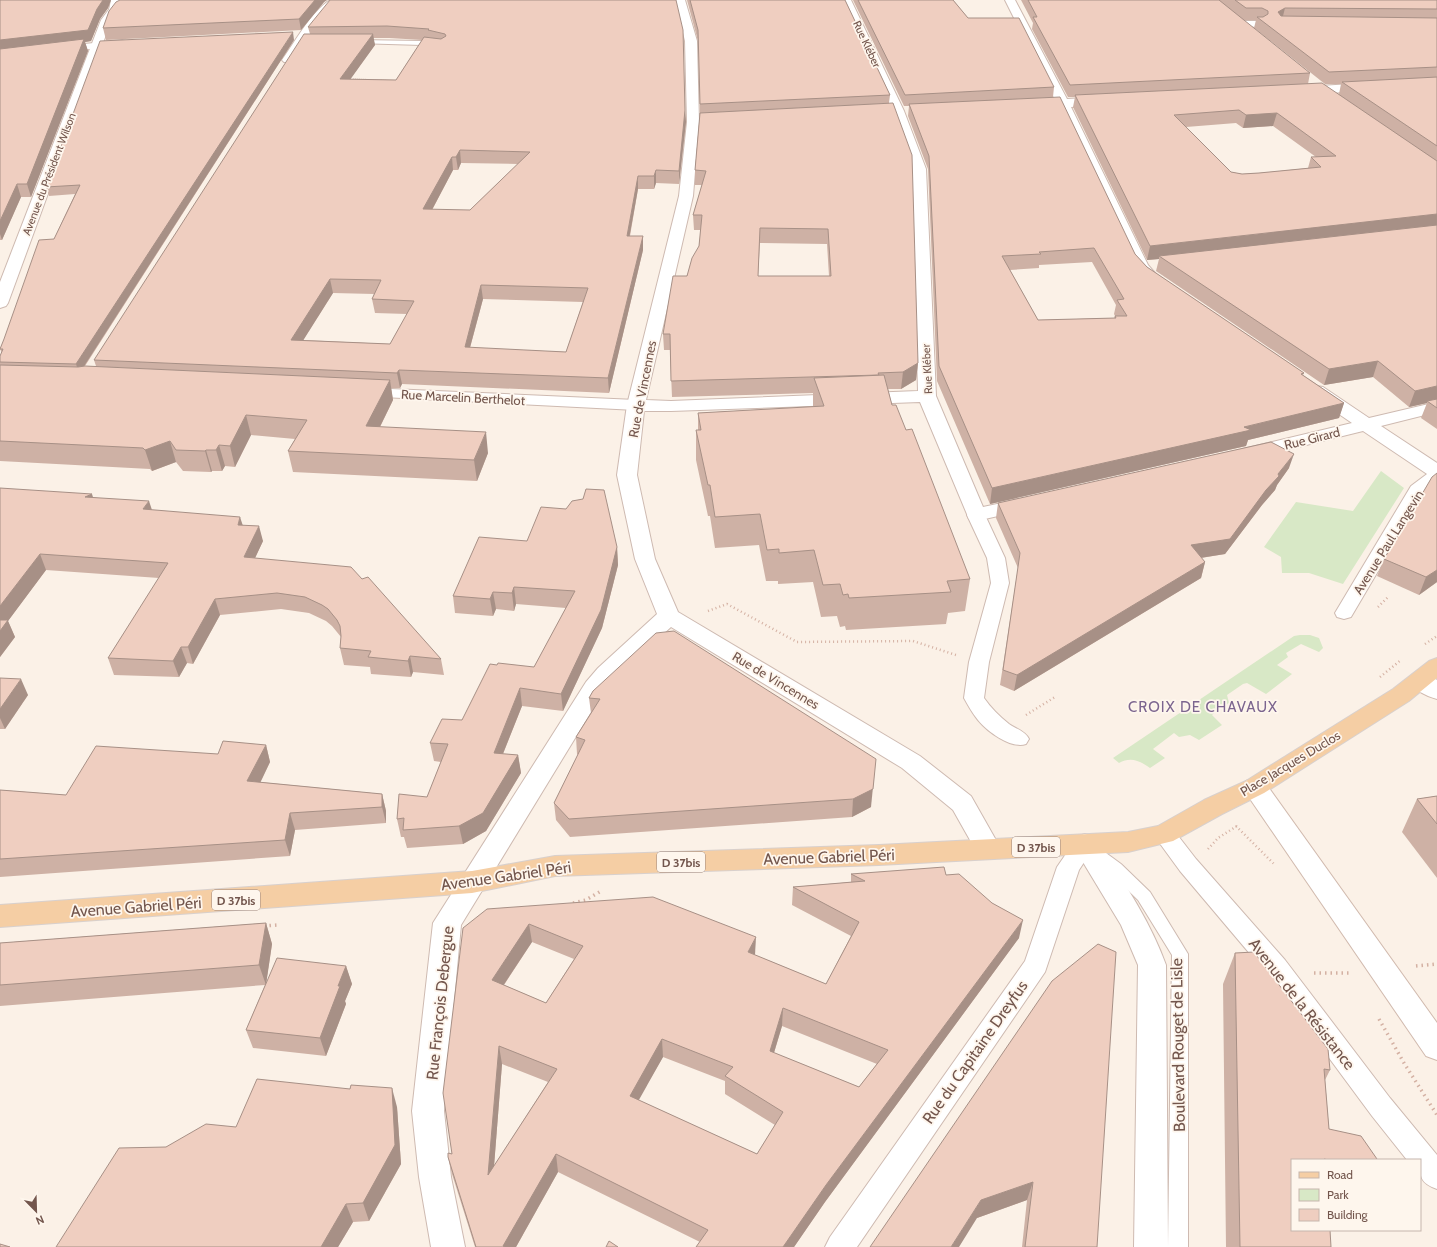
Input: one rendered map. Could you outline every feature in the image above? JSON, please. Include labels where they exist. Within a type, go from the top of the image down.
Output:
[{"type":"main road","name":"Place Jacques Duclos","points":[[1085,844],[1128,842],[1164,834],[1213,807],[1255,787],[1401,695],[1431,679]]},
{"type":"main road","name":"Avenue Gabriel Péri","points":[[0,916],[472,882],[554,866],[879,855],[1085,844]]},
{"type":"street","points":[[115,5],[132,0]]},
{"type":"street","name":"Rue de Vincennes","points":[[680,0],[691,41],[693,122],[686,196],[636,405],[627,475],[645,559],[678,621],[911,762],[962,803],[988,849]]},
{"type":"street","name":"Rue Kléber","points":[[846,0],[898,111],[919,168],[927,396],[976,515],[996,558],[1000,583],[979,662],[974,698],[985,715],[1011,734]]},
{"type":"street","points":[[1010,0],[1063,103],[1141,267],[1150,277],[1163,286]]},
{"type":"street","points":[[281,72],[301,38],[329,5],[337,1],[349,2]]},
{"type":"street","name":"Avenue du Président Wilson","points":[[0,303],[98,45],[106,20],[115,5]]},
{"type":"street","points":[[1229,15],[1241,24],[1256,29]]},
{"type":"street","points":[[0,56],[131,42]]},
{"type":"street","points":[[1310,80],[1335,98]]},
{"type":"street","points":[[1290,91],[1383,87]]},
{"type":"street","points":[[1023,105],[1118,100]]},
{"type":"street","points":[[882,112],[914,110]]},
{"type":"street","points":[[693,122],[709,121]]},
{"type":"street","points":[[1141,267],[1158,264]]},
{"type":"street","points":[[1306,383],[1437,472]]},
{"type":"street","name":"Rue Marcelin Berthelot","points":[[352,392],[672,406],[927,396]]},
{"type":"street","name":"Rue Girard","points":[[1234,456],[1437,407]]},
{"type":"street","name":"Avenue Paul Langevin","points":[[1344,613],[1417,490],[1437,475]]},
{"type":"street","points":[[976,515],[1040,501]]},
{"type":"street","name":"Rue François Debergue","points":[[448,1247],[435,1177],[428,1111],[447,923],[594,688],[606,673],[678,621]]},
{"type":"street","points":[[1255,787],[1437,1047]]},
{"type":"street","name":"Avenue de la Résistance","points":[[1164,834],[1188,865],[1276,966],[1381,1106],[1437,1176]]},
{"type":"street","name":"Rue du Capitaine Dreyfus","points":[[840,1247],[1036,964],[1068,867],[1085,844]]},
{"type":"street","name":"Boulevard Rouget de Lisle","points":[[1085,844],[1135,924],[1147,949],[1152,965],[1151,1247]]},
{"type":"lane","points":[[350,42],[422,43],[442,47]]},
{"type":"lane","name":"Boulevard Rouget de Lisle","points":[[1085,844],[1115,868],[1144,896],[1180,954],[1178,1247]]},
{"type":"path","points":[[353,79],[391,80],[398,82]]},
{"type":"path","points":[[1378,607],[1388,597]]},
{"type":"path","points":[[678,621],[699,615],[727,604],[797,642],[913,641],[979,662]]},
{"type":"path","points":[[1423,646],[1437,636]]},
{"type":"path","points":[[1377,679],[1406,657]]},
{"type":"path","points":[[1011,734],[1055,696]]},
{"type":"path","points":[[1276,966],[1304,973],[1364,973],[1381,968]]},
{"type":"green space","points":[[1381,471],[1404,488],[1343,584],[1309,573],[1282,573],[1281,557],[1264,547],[1296,502],[1353,511]]},
{"type":"green space","points":[[1310,635],[1319,638],[1323,648],[1319,652],[1301,644],[1286,653],[1288,657],[1277,665],[1292,674],[1266,694],[1247,683],[1243,684],[1227,695],[1229,703],[1212,715],[1222,725],[1199,740],[1190,735],[1179,737],[1174,733],[1153,749],[1165,758],[1150,768],[1135,760],[1128,760],[1119,763],[1113,758],[1294,636]]},
{"type":"building","points":[[0,0],[103,0],[97,9],[88,30],[0,40]]},
{"type":"building","points":[[120,0],[315,0],[299,19],[103,28],[109,11],[116,2]]},
{"type":"building","points":[[330,0],[676,0],[683,30],[685,110],[679,171],[656,170],[654,176],[638,176],[627,236],[643,236],[608,378],[399,370],[397,373],[94,360],[304,34],[373,34],[340,79],[396,80],[424,37],[441,39],[446,36],[445,34],[428,30],[429,29],[387,26],[308,27]],"holes":[[[460,150],[530,152],[470,210],[423,209],[452,157],[456,157]],[[330,279],[381,280],[372,299],[414,301],[390,344],[291,340]],[[481,285],[588,288],[566,352],[465,347]]]},
{"type":"building","points":[[690,0],[845,0],[890,95],[700,104],[698,30]]},
{"type":"building","points":[[858,0],[953,0],[968,18],[1019,18],[1054,87],[905,95]]},
{"type":"building","points":[[1028,0],[1219,0],[1310,73],[1070,85],[1033,17],[1037,17]]},
{"type":"building","points":[[1235,0],[1437,0],[1437,9],[1285,8],[1278,12],[1281,16],[1437,18],[1437,67],[1329,72],[1257,17],[1263,17],[1268,14],[1268,11],[1262,8],[1246,8]]},
{"type":"building","points":[[293,32],[76,364],[0,362],[0,356],[3,349],[0,349],[39,240],[54,239],[80,185],[46,187],[100,41]]},
{"type":"building","points":[[84,39],[27,184],[17,184],[0,221],[0,49]]},
{"type":"building","points":[[1437,77],[1437,146],[1342,82]]},
{"type":"building","points":[[1322,83],[1437,161],[1437,214],[1150,246],[1075,95]],"holes":[[[1239,110],[1246,115],[1277,113],[1336,156],[1311,157],[1321,167],[1242,174],[1231,172],[1174,115]]]},
{"type":"building","points":[[1060,97],[1135,254],[1147,267],[1304,373],[1301,374],[1344,403],[1244,427],[1251,430],[992,488],[939,366],[929,156],[909,104]],"holes":[[[1094,248],[1124,299],[1117,300],[1127,316],[1115,316],[1116,318],[1038,320],[1002,256],[1041,254],[1039,252]]]},
{"type":"building","points":[[893,103],[912,155],[918,363],[903,372],[878,373],[879,375],[671,381],[670,334],[663,334],[673,276],[687,276],[692,258],[699,246],[702,215],[693,215],[706,171],[695,170],[700,113]],"holes":[[[760,228],[828,229],[831,276],[758,276]]]},
{"type":"building","points":[[1437,225],[1437,386],[1415,391],[1378,361],[1329,369],[1159,256]]},
{"type":"building","points":[[0,365],[85,366],[390,380],[366,426],[486,432],[474,460],[288,451],[307,420],[246,415],[230,446],[219,445],[216,450],[176,450],[170,441],[145,450],[143,448],[0,441]]},
{"type":"building","points":[[884,375],[892,405],[896,405],[906,430],[912,429],[970,579],[947,581],[951,592],[849,598],[848,594],[843,595],[840,584],[823,585],[814,550],[779,553],[779,549],[767,550],[760,514],[715,517],[710,485],[708,485],[696,430],[701,430],[698,413],[824,406],[814,378]]},
{"type":"building","points":[[1437,399],[1437,408],[1427,401]]},
{"type":"building","points":[[1271,442],[1294,454],[1278,474],[1279,476],[1266,490],[1230,539],[1191,545],[1205,562],[1017,675],[1003,670],[1020,553],[998,503]]},
{"type":"building","points":[[1437,473],[1437,570],[1426,577],[1384,559],[1432,477]]},
{"type":"building","points":[[0,488],[92,494],[85,497],[149,501],[143,509],[240,517],[238,525],[259,526],[244,557],[351,567],[362,579],[368,577],[441,659],[410,656],[408,661],[368,657],[371,651],[340,648],[340,626],[328,609],[305,597],[277,593],[215,599],[188,647],[181,647],[173,661],[108,658],[168,563],[40,554],[0,606]]},
{"type":"building","points":[[586,489],[604,490],[617,547],[601,610],[561,694],[520,688],[494,753],[518,755],[483,813],[459,826],[403,830],[404,818],[397,819],[399,794],[427,797],[448,744],[430,743],[442,719],[462,720],[490,664],[497,665],[498,663],[534,667],[575,591],[514,587],[512,593],[493,592],[490,599],[453,596],[479,537],[527,541],[541,507],[566,509],[572,501],[583,499]]},
{"type":"building","points":[[0,620],[8,620],[0,631]]},
{"type":"building","points":[[674,631],[876,759],[873,789],[853,799],[569,819],[554,803],[585,740],[576,737],[600,699],[589,698],[593,691],[656,633]]},
{"type":"building","points":[[0,678],[21,679],[0,709]]},
{"type":"building","points":[[223,741],[266,745],[247,781],[382,794],[382,807],[290,813],[285,840],[0,859],[0,790],[66,795],[96,746],[218,754]]},
{"type":"building","points":[[1437,796],[1437,824],[1417,799]]},
{"type":"building","points":[[944,867],[946,875],[959,874],[992,903],[1023,920],[826,1185],[783,1247],[696,1247],[708,1230],[556,1154],[503,1246],[505,1247],[476,1247],[448,1157],[448,1153],[452,1154],[443,1093],[463,928],[487,909],[653,897],[756,937],[748,952],[826,984],[859,922],[793,887],[865,881],[851,874]],"holes":[[[529,924],[583,946],[546,1003],[492,980]],[[783,1008],[888,1050],[859,1087],[770,1051]],[[662,1039],[733,1067],[725,1076],[783,1112],[757,1154],[630,1096]],[[499,1046],[557,1069],[488,1175]]]},
{"type":"building","points":[[266,923],[259,965],[0,985],[0,943]]},
{"type":"building","points":[[1098,944],[1116,952],[1097,1247],[1025,1247],[1033,1182],[981,1200],[951,1247],[870,1247],[1052,981]]},
{"type":"building","points":[[1254,952],[1328,1049],[1330,1070],[1324,1069],[1329,1129],[1361,1136],[1377,1159],[1291,1159],[1291,1231],[1330,1231],[1331,1247],[1240,1247],[1235,953]]},
{"type":"building","points":[[277,958],[346,966],[320,1038],[246,1030]]},
{"type":"building","points":[[257,1079],[350,1089],[351,1085],[392,1088],[395,1145],[363,1203],[346,1204],[321,1247],[56,1247],[119,1148],[166,1147],[206,1124],[236,1127]]},
{"type":"building","points":[[609,1241],[618,1247],[606,1247]]},
{"type":"building","points":[[0,1244],[10,1247],[0,1247]]},
{"type":"district","name":"CROIX DE CHAVAUX","points":[[1203,707]]}]
